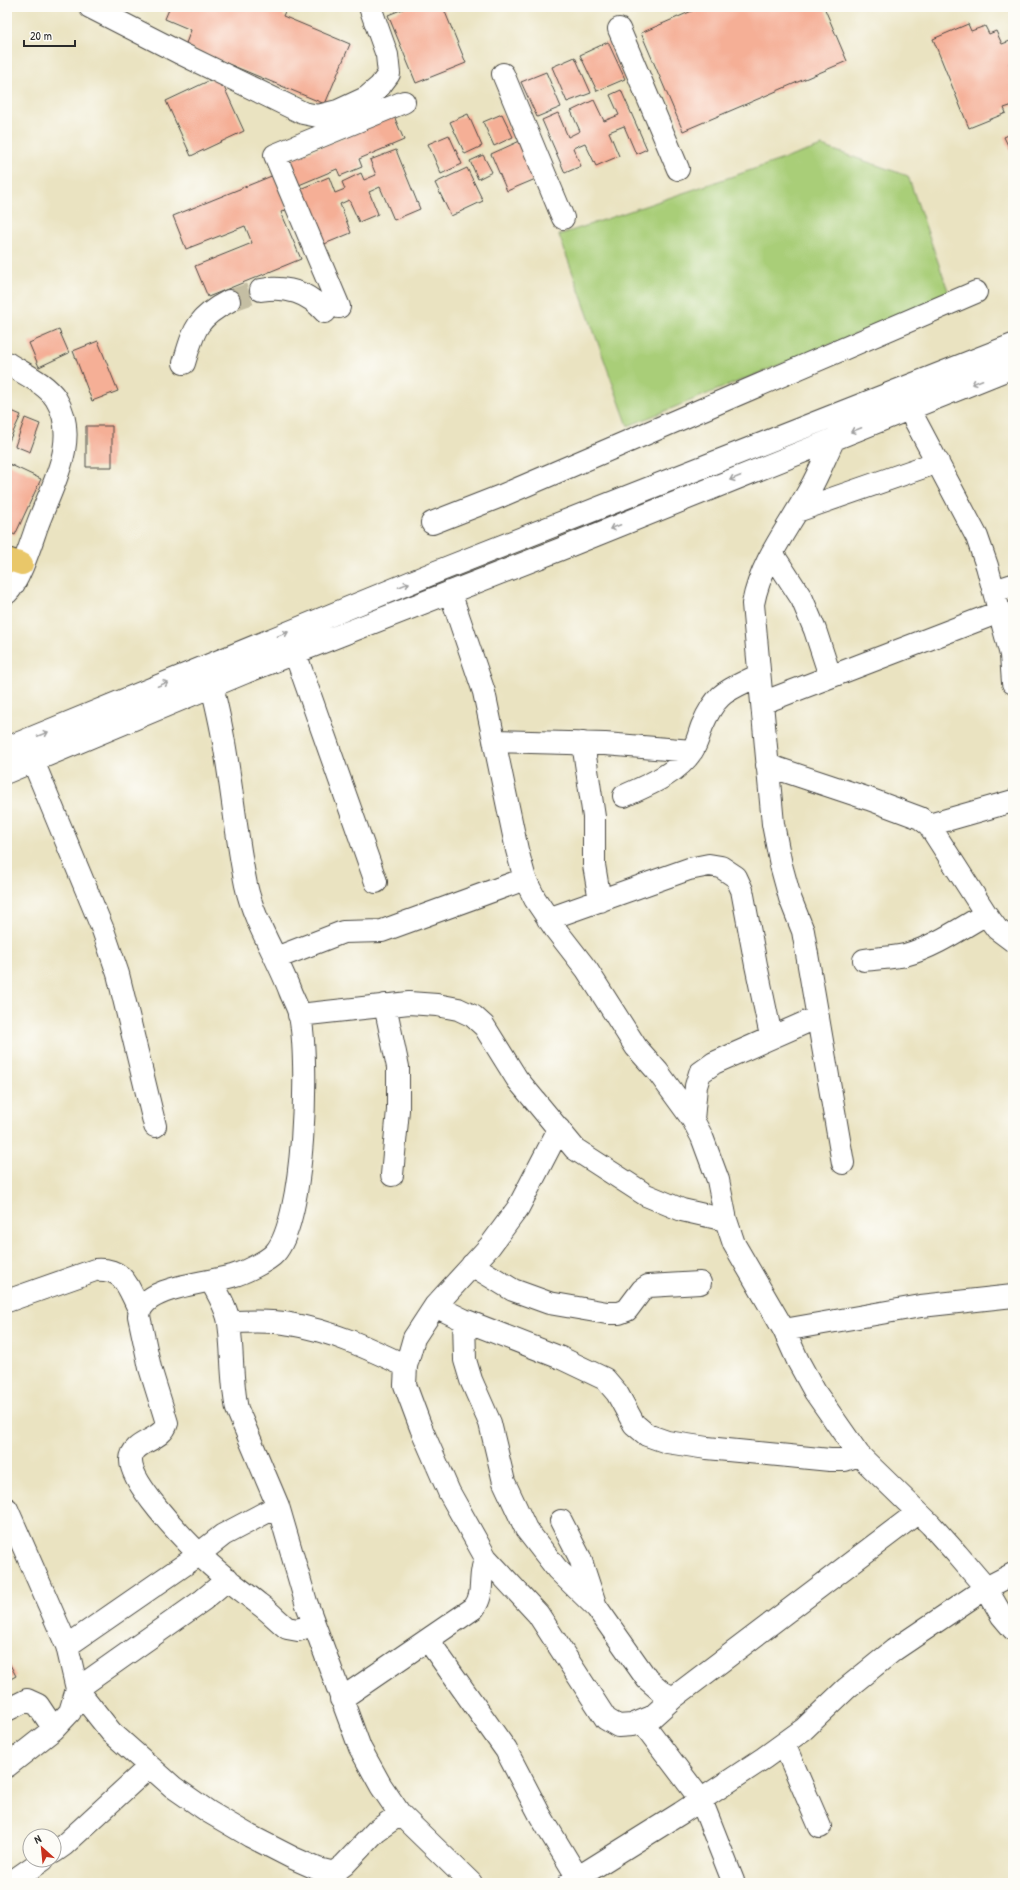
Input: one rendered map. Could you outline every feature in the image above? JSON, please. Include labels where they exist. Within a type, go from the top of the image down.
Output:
[{"type":"street","points":[[90,7],[303,113],[318,116],[338,112],[366,98],[380,86],[389,74],[387,55],[370,7]]},
{"type":"street","points":[[619,29],[678,169]]},
{"type":"street","points":[[503,74],[563,218]]},
{"type":"street","points":[[261,290],[278,288],[300,293],[332,310],[275,155],[404,102]]},
{"type":"street","points":[[432,523],[508,493],[976,292]]},
{"type":"street","points":[[184,363],[193,331],[205,317],[229,302]]},
{"type":"street","points":[[7,748],[436,572],[1013,345]]},
{"type":"street","points":[[7,363],[41,384],[56,398],[64,417],[66,441],[54,486],[15,562],[11,589],[7,593]]},
{"type":"street","points":[[7,772],[212,686],[1013,367]]},
{"type":"street","points":[[909,409],[977,537],[1002,596],[1012,655],[1013,683]]},
{"type":"street","points":[[834,438],[810,489],[781,535],[772,553],[756,586],[752,604],[773,824],[781,865],[790,898],[803,931],[843,1163]]},
{"type":"street","points":[[797,511],[938,462]]},
{"type":"street","points":[[772,553],[802,599],[815,630],[830,676]]},
{"type":"street","points":[[450,592],[484,692],[525,878],[535,899],[548,919],[587,970],[636,1047],[658,1072],[693,1120],[702,1137],[718,1180],[726,1220],[734,1244],[784,1330],[798,1361],[815,1392],[859,1455],[957,1554],[986,1588],[1002,1616],[1013,1629]]},
{"type":"street","points":[[762,702],[830,676],[1002,596]]},
{"type":"street","points":[[295,653],[376,882]]},
{"type":"street","points":[[624,796],[656,781],[675,769],[692,751],[711,707],[720,695],[759,675]]},
{"type":"street","points":[[139,1309],[147,1300],[162,1292],[234,1276],[274,1254],[286,1233],[300,1172],[303,1115],[303,1064],[300,1015],[260,924],[246,887],[235,824],[223,737],[212,686]]},
{"type":"street","points":[[494,741],[583,743],[692,751]]},
{"type":"street","points":[[583,743],[594,817],[594,865],[600,901]]},
{"type":"street","points":[[33,761],[103,930],[118,974],[155,1126]]},
{"type":"street","points":[[767,765],[869,799],[920,818],[929,825],[997,929],[1013,941]]},
{"type":"street","points":[[929,825],[1013,801]]},
{"type":"street","points":[[548,919],[689,869],[709,865],[721,867],[736,877],[742,890],[771,1036]]},
{"type":"street","points":[[276,958],[344,932],[382,932],[525,878]]},
{"type":"street","points":[[864,960],[903,955],[916,951],[945,938],[986,914]]},
{"type":"street","points":[[300,1015],[409,1003],[437,1005],[458,1010],[472,1016],[484,1026],[517,1079],[575,1149],[646,1195],[682,1210],[726,1220]]},
{"type":"street","points":[[385,1005],[398,1067],[398,1110],[392,1175]]},
{"type":"street","points":[[693,1120],[696,1086],[700,1073],[714,1063],[771,1036],[818,1017]]},
{"type":"street","points":[[559,1129],[518,1208],[490,1246],[435,1306],[414,1338],[406,1366],[405,1385],[421,1428],[450,1492],[486,1558],[538,1614],[606,1718],[618,1726],[632,1725],[652,1717],[673,1698],[917,1512]]},
{"type":"street","points":[[472,1265],[513,1290],[549,1303],[619,1314],[627,1310],[642,1290],[648,1286],[700,1283]]},
{"type":"street","points":[[7,1301],[95,1270],[107,1269],[115,1272],[123,1280],[139,1309],[139,1316],[150,1368],[167,1423],[160,1436],[144,1443],[133,1452],[131,1461],[133,1471],[142,1488],[199,1554],[287,1628],[298,1630],[314,1624]]},
{"type":"street","points":[[211,1281],[222,1302],[229,1322],[234,1392],[237,1409],[278,1506],[314,1624],[360,1748],[381,1786],[400,1814],[471,1883]]},
{"type":"street","points":[[784,1330],[921,1306],[1013,1296]]},
{"type":"street","points":[[435,1306],[464,1320],[561,1358],[604,1379],[617,1393],[634,1424],[647,1435],[667,1442],[707,1448],[830,1460],[844,1460],[859,1455]]},
{"type":"street","points":[[464,1320],[465,1360],[471,1380],[490,1423],[504,1482],[514,1507],[526,1529],[557,1569],[597,1608],[647,1679],[662,1692],[673,1698]]},
{"type":"street","points":[[229,1322],[289,1323],[322,1330],[354,1341],[406,1366]]},
{"type":"street","points":[[67,1646],[199,1554],[223,1535],[278,1506]]},
{"type":"street","points":[[7,1509],[67,1646],[76,1690],[70,1712],[54,1730],[7,1766]]},
{"type":"street","points":[[561,1521],[580,1558],[597,1608]]},
{"type":"street","points":[[341,1699],[474,1608],[479,1602],[482,1592],[481,1568],[486,1558]]},
{"type":"street","points":[[428,1640],[506,1750],[574,1880],[701,1800],[784,1744],[804,1729],[846,1688],[894,1650],[986,1588],[1013,1574]]},
{"type":"street","points":[[76,1690],[203,1600],[228,1578]]},
{"type":"street","points":[[76,1690],[111,1732],[173,1787],[209,1812],[250,1836],[292,1858],[318,1869],[330,1878],[376,1831],[400,1814]]},
{"type":"street","points":[[7,1710],[27,1700],[38,1705],[54,1730]]},
{"type":"street","points":[[642,1722],[701,1800],[733,1881]]},
{"type":"street","points":[[784,1744],[820,1826]]},
{"type":"street","points":[[62,1846],[149,1767]]},
{"type":"street","points":[[10,1883],[31,1868]]},
{"type":"green space","points":[[822,146],[908,176],[950,296],[628,426],[559,235]]},
{"type":"building","points":[[170,7],[287,7],[283,16],[350,44],[325,104],[185,46],[191,30],[165,19]]},
{"type":"building","points":[[408,7],[443,7],[466,63],[416,83],[388,15]]},
{"type":"building","points":[[701,7],[824,7],[847,61],[683,131],[641,33]]},
{"type":"building","points":[[968,24],[971,31],[985,26],[989,34],[996,31],[1002,44],[1013,40],[1013,62],[1009,63],[1013,72],[1013,105],[1004,108],[1006,113],[969,128],[933,39]]},
{"type":"building","points":[[608,42],[625,79],[597,91],[580,55]]},
{"type":"building","points":[[575,57],[591,93],[567,102],[552,67]]},
{"type":"building","points":[[546,72],[561,107],[537,117],[521,82]]},
{"type":"building","points":[[219,76],[244,131],[191,156],[166,101]]},
{"type":"building","points":[[621,90],[647,149],[636,154],[624,126],[609,132],[619,156],[596,166],[585,143],[573,148],[581,166],[565,173],[542,120],[558,113],[568,137],[580,131],[571,111],[594,100],[604,121],[619,115],[610,95]]},
{"type":"building","points":[[468,114],[482,146],[465,154],[450,122]]},
{"type":"building","points":[[502,114],[513,137],[494,146],[483,122]]},
{"type":"building","points":[[394,116],[404,140],[359,159],[362,167],[340,176],[337,169],[299,185],[288,161]]},
{"type":"building","points":[[1013,133],[1013,156],[1004,137]]},
{"type":"building","points":[[449,135],[462,164],[441,174],[428,144]]},
{"type":"building","points":[[522,140],[538,178],[507,191],[491,154]]},
{"type":"building","points":[[396,150],[420,209],[394,220],[380,187],[369,192],[378,214],[359,222],[349,200],[340,204],[351,233],[322,245],[300,189],[329,177],[335,193],[345,189],[342,182],[361,173],[364,180],[376,175],[370,160]]},
{"type":"building","points":[[483,155],[492,172],[478,179],[470,161]]},
{"type":"building","points":[[467,168],[483,201],[451,216],[435,183]]},
{"type":"building","points":[[274,175],[288,209],[281,212],[301,259],[208,297],[195,266],[252,243],[245,226],[186,249],[173,216]]},
{"type":"building","points":[[59,330],[69,353],[39,367],[29,343]]},
{"type":"building","points":[[98,341],[118,391],[92,401],[73,351]]},
{"type":"building","points":[[7,409],[21,415],[9,441],[7,440]]},
{"type":"building","points":[[25,418],[40,424],[30,452],[15,446]]},
{"type":"building","points":[[86,426],[112,426],[112,467],[86,467]]},
{"type":"building","points":[[7,463],[41,479],[15,535],[7,531]]},
{"type":"building","points":[[7,1659],[16,1676],[7,1681]]},
{"type":"tunnel","points":[[229,301],[261,290]]}]
